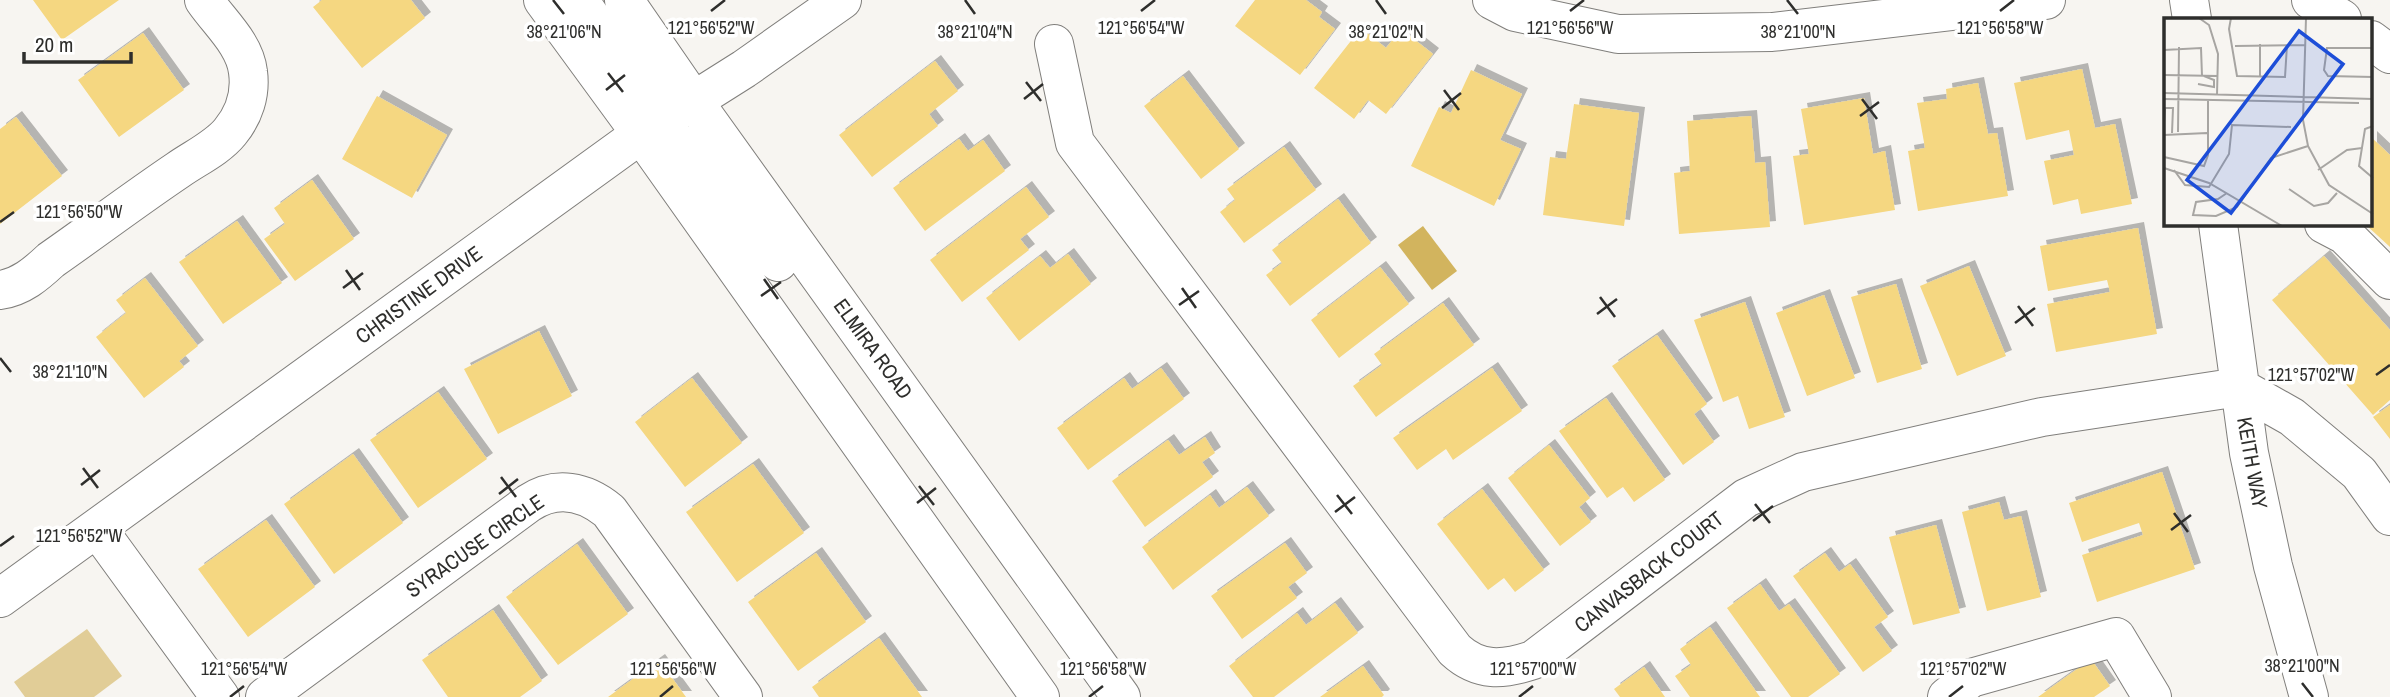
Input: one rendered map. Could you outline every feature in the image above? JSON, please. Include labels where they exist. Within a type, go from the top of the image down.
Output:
[{"type":"street","points":[[0,290],[13,288],[33,276],[51,260],[216,145],[239,120],[246,103],[248,86],[245,58],[204,0]]},
{"type":"street","points":[[544,0],[1040,697]]},
{"type":"street","points":[[579,0],[620,59],[648,91],[663,99],[693,100]]},
{"type":"street","name":"ELMIRA ROAD","points":[[624,0],[1122,697]]},
{"type":"street","name":"CHRISTINE DRIVE","points":[[0,598],[641,134],[744,69],[842,0]]},
{"type":"street","points":[[1492,0],[1515,12],[1618,34],[1772,32],[2046,0]]},
{"type":"street","points":[[2189,0],[2192,18]]},
{"type":"street","points":[[2311,0],[2340,18]]},
{"type":"street","points":[[2372,41],[2390,54]]},
{"type":"street","name":"CANVASBACK COURT","points":[[1054,44],[1075,143],[1455,650],[1467,661],[1498,667],[1520,665],[1545,653],[1746,498],[1803,472],[2042,417],[2239,387]]},
{"type":"street","points":[[641,134],[656,133],[697,155],[808,302],[872,369],[916,409]]},
{"type":"street","name":"KEITH WAY","points":[[2218,226],[2249,453],[2286,616],[2309,697]]},
{"type":"street","points":[[2328,226],[2345,235],[2390,280]]},
{"type":"street","points":[[2239,387],[2292,416],[2359,473],[2390,516]]},
{"type":"street","name":"SYRACUSE CIRCLE","points":[[265,697],[529,503],[554,492],[584,495],[609,511],[743,697]]},
{"type":"street","points":[[97,528],[220,697]]},
{"type":"street","points":[[1947,697],[1971,678],[2116,637],[2152,697]]},
{"type":"shaded area","points":[[1423,226],[1457,271],[1432,290],[1398,245]]},
{"type":"shaded area","points":[[87,629],[122,676],[94,697],[25,697],[14,682]]},
{"type":"building","points":[[33,0],[119,0],[62,40]]},
{"type":"building","points":[[322,0],[411,0],[425,18],[362,68],[313,7]]},
{"type":"building","points":[[1255,0],[1306,0],[1322,12],[1319,17],[1335,29],[1300,75],[1235,26]]},
{"type":"building","points":[[1361,28],[1386,48],[1401,29],[1433,54],[1386,114],[1368,100],[1354,119],[1314,88]]},
{"type":"building","points":[[143,33],[184,90],[119,137],[78,80]]},
{"type":"building","points":[[935,61],[958,91],[929,114],[938,126],[872,177],[839,135]]},
{"type":"building","points":[[2082,69],[2095,128],[2115,124],[2132,204],[2081,214],[2078,199],[2053,205],[2044,161],[2074,155],[2069,130],[2026,140],[2014,83]]},
{"type":"building","points":[[1471,70],[1522,94],[1500,140],[1521,149],[1494,206],[1411,166],[1439,107],[1451,113]]},
{"type":"building","points":[[1183,76],[1239,149],[1201,179],[1144,106]]},
{"type":"building","points":[[1978,83],[1988,134],[1997,133],[2008,196],[1918,211],[1908,151],[1925,148],[1917,103],[1947,99],[1946,89]]},
{"type":"building","points":[[377,96],[447,135],[412,198],[342,159]]},
{"type":"building","points":[[1864,98],[1873,154],[1885,151],[1895,210],[1804,225],[1793,156],[1809,154],[1801,109]]},
{"type":"building","points":[[1574,104],[1639,113],[1624,226],[1543,215],[1550,157],[1566,159]]},
{"type":"building","points":[[1751,116],[1755,163],[1765,162],[1770,227],[1679,234],[1674,173],[1690,171],[1687,121]]},
{"type":"building","points":[[16,117],[62,176],[0,224],[0,129]]},
{"type":"building","points":[[2372,138],[2390,155],[2390,247],[2367,226],[2372,226]]},
{"type":"building","points":[[959,139],[968,151],[983,140],[1005,171],[925,231],[893,188]]},
{"type":"building","points":[[1284,147],[1316,190],[1244,243],[1220,212],[1235,200],[1227,189]]},
{"type":"building","points":[[312,180],[354,239],[295,281],[264,239],[285,224],[274,208]]},
{"type":"building","points":[[1026,187],[1049,217],[1020,239],[1029,250],[962,302],[930,260]]},
{"type":"building","points":[[1338,199],[1371,243],[1290,306],[1266,275],[1282,263],[1272,250]]},
{"type":"building","points":[[237,221],[282,283],[223,324],[179,262]]},
{"type":"building","points":[[2138,228],[2157,334],[2056,352],[2047,304],[2110,292],[2107,280],[2048,291],[2040,246]]},
{"type":"building","points":[[1068,254],[1091,284],[1019,341],[986,298],[1040,256],[1050,268]]},
{"type":"building","points":[[2324,256],[2390,330],[2390,400],[2373,415],[2272,300]]},
{"type":"building","points":[[1969,266],[2006,356],[1957,376],[1920,286]]},
{"type":"building","points":[[1380,267],[1409,304],[1339,358],[1311,320]]},
{"type":"building","points":[[145,278],[198,346],[179,361],[184,367],[144,398],[96,337],[126,313],[116,300]]},
{"type":"building","points":[[1896,284],[1922,369],[1877,383],[1851,297]]},
{"type":"building","points":[[1824,295],[1855,378],[1807,396],[1776,313]]},
{"type":"building","points":[[1745,302],[1785,417],[1749,429],[1738,396],[1723,402],[1694,320]]},
{"type":"building","points":[[1443,303],[1474,345],[1376,417],[1353,386],[1382,365],[1374,354]]},
{"type":"building","points":[[539,331],[572,396],[498,434],[464,369]]},
{"type":"building","points":[[1657,335],[1707,404],[1694,414],[1714,442],[1683,465],[1612,366]]},
{"type":"building","points":[[1161,368],[1184,399],[1088,470],[1057,428],[1124,378],[1132,389]]},
{"type":"building","points":[[1492,368],[1522,411],[1453,460],[1446,449],[1417,470],[1393,438]]},
{"type":"building","points":[[692,378],[742,443],[685,487],[635,422]]},
{"type":"building","points":[[438,392],[487,459],[418,508],[370,440]]},
{"type":"building","points":[[1606,398],[1665,480],[1634,502],[1623,487],[1607,498],[1559,431]]},
{"type":"building","points":[[2390,405],[2390,439],[2373,417]]},
{"type":"building","points":[[1205,437],[1215,453],[1202,462],[1213,477],[1145,527],[1112,481],[1168,440],[1179,455]]},
{"type":"building","points":[[1549,445],[1590,498],[1579,507],[1591,522],[1560,546],[1508,478]]},
{"type":"building","points":[[353,454],[403,523],[334,574],[284,504]]},
{"type":"building","points":[[753,464],[804,533],[737,582],[686,512]]},
{"type":"building","points":[[2162,472],[2195,569],[2097,602],[2082,555],[2143,535],[2139,523],[2082,542],[2069,503]]},
{"type":"building","points":[[1247,487],[1269,516],[1173,590],[1142,547],[1210,495],[1219,508]]},
{"type":"building","points":[[1482,489],[1544,570],[1515,592],[1504,578],[1488,590],[1437,524]]},
{"type":"building","points":[[1999,502],[2004,520],[2021,516],[2041,597],[1987,611],[1962,512]]},
{"type":"building","points":[[266,520],[315,587],[248,637],[198,569]]},
{"type":"building","points":[[1936,525],[1960,613],[1913,625],[1889,537]]},
{"type":"building","points":[[1285,543],[1307,573],[1288,587],[1297,598],[1242,639],[1211,596]]},
{"type":"building","points":[[577,544],[628,614],[558,665],[506,597]]},
{"type":"building","points":[[816,553],[866,622],[798,671],[748,602]]},
{"type":"building","points":[[1825,553],[1839,572],[1850,564],[1888,617],[1874,627],[1892,651],[1863,672],[1793,576]]},
{"type":"building","points":[[1760,584],[1779,611],[1789,604],[1840,674],[1808,697],[1791,697],[1727,608]]},
{"type":"building","points":[[1335,603],[1358,633],[1274,697],[1253,697],[1229,666],[1297,613],[1306,625]]},
{"type":"building","points":[[493,610],[542,681],[520,697],[448,697],[422,660]]},
{"type":"building","points":[[1710,627],[1760,697],[1690,697],[1675,676],[1691,665],[1680,649]]},
{"type":"building","points":[[879,638],[922,697],[819,697],[812,687]]},
{"type":"building","points":[[2091,659],[2110,686],[2094,697],[2038,697]]},
{"type":"building","points":[[659,660],[686,697],[608,697]]},
{"type":"building","points":[[1363,666],[1384,695],[1382,697],[1320,697]]},
{"type":"building","points":[[1644,667],[1665,697],[1620,697],[1614,689]]}]
